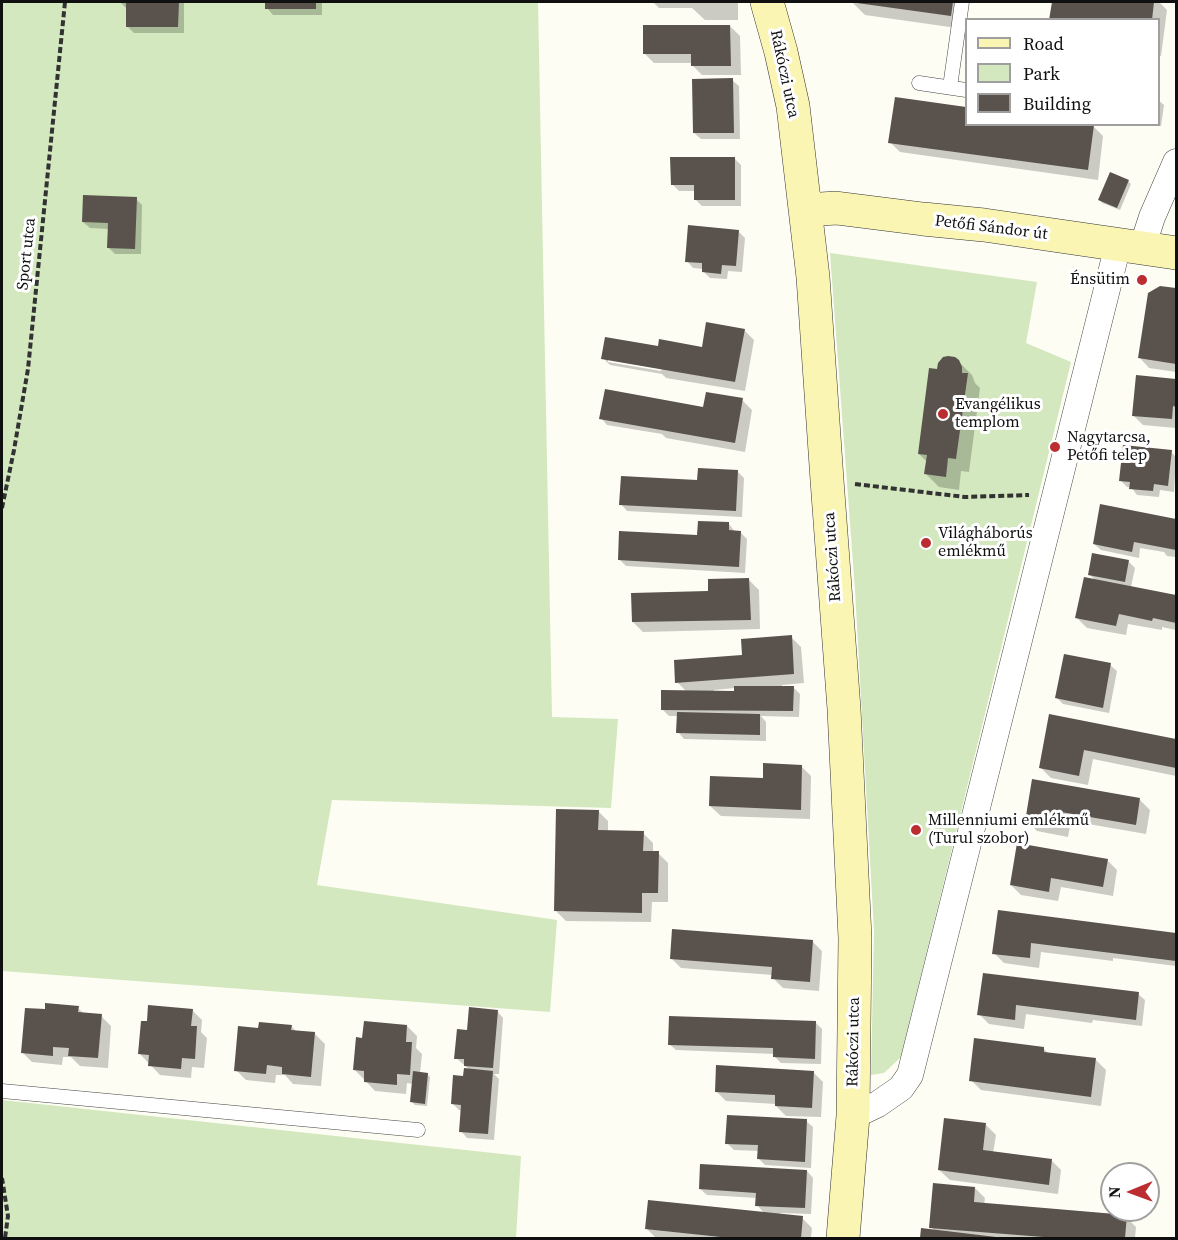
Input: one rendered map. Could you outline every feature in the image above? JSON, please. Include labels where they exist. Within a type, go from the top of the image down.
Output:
[{"type":"main road","name":"Rákóczi utca","points":[[767,2],[793,106],[806,210],[813,277],[844,709],[855,938],[853,1116],[843,1239]]},
{"type":"main road","name":"Petőfi Sándor út","points":[[806,210],[836,208],[984,225],[1176,253]]},
{"type":"street","name":"Rákóczi utca","points":[[853,1116],[878,1104],[901,1088],[910,1075],[1057,494],[1130,247],[1152,217],[1176,162]]},
{"type":"lane","points":[[950,87],[962,2]]},
{"type":"lane","points":[[919,83],[965,90]]},
{"type":"lane","points":[[2,1091],[418,1130]]},
{"type":"path","name":"Sport utca","points":[[2,508],[28,369],[65,2]]},
{"type":"path","points":[[827,480],[965,497],[1057,494]]},
{"type":"path","points":[[2,1178],[8,1216],[6,1239]]},
{"type":"green space","points":[[2,2],[538,2],[552,717],[618,719],[611,808],[332,800],[317,885],[557,920],[550,1012],[2,971]]},
{"type":"green space","points":[[830,253],[1037,282],[1026,343],[1071,362],[901,1057],[884,1073],[871,1075],[874,931],[855,590]]},
{"type":"green space","points":[[2,1100],[521,1156],[516,1238],[2,1238]]},
{"type":"building","points":[[126,2],[179,2],[178,27],[126,27]]},
{"type":"building","points":[[265,2],[316,2],[316,9],[265,9]]},
{"type":"building","points":[[857,2],[953,2],[951,16]]},
{"type":"building","points":[[1052,2],[1154,2],[1152,18],[1049,18]]},
{"type":"building","points":[[643,25],[730,25],[731,66],[691,66],[691,54],[643,54]]},
{"type":"building","points":[[733,78],[734,133],[693,133],[692,79]]},
{"type":"building","points":[[895,97],[965,107],[965,126],[1094,126],[1088,170],[888,143]]},
{"type":"building","points":[[670,157],[735,157],[735,200],[694,200],[694,185],[671,185]]},
{"type":"building","points":[[1110,172],[1129,180],[1117,208],[1098,200]]},
{"type":"building","points":[[83,195],[137,197],[135,249],[107,248],[108,223],[82,222]]},
{"type":"building","points":[[688,225],[739,230],[736,266],[722,265],[721,274],[702,272],[702,263],[685,262]]},
{"type":"building","points":[[1160,286],[1176,288],[1176,364],[1138,358],[1148,293]]},
{"type":"building","points":[[706,322],[745,329],[735,382],[601,359],[605,337],[658,346],[659,339],[702,347]]},
{"type":"building","name":"Evangélikus templom","points":[[948,356],[959,360],[962,373],[968,373],[956,459],[948,458],[946,477],[924,474],[927,455],[918,454],[929,368],[937,369],[943,357]]},
{"type":"building","points":[[1136,375],[1176,379],[1176,407],[1173,406],[1172,419],[1132,416]]},
{"type":"building","points":[[605,389],[703,407],[706,392],[743,398],[735,443],[599,419]]},
{"type":"building","points":[[1123,445],[1172,450],[1168,486],[1154,484],[1153,491],[1129,489],[1130,482],[1119,481]]},
{"type":"building","points":[[698,468],[738,470],[736,511],[619,505],[621,476],[697,480]]},
{"type":"building","points":[[1100,504],[1176,519],[1176,550],[1134,542],[1132,552],[1093,544]]},
{"type":"building","points":[[698,521],[729,522],[729,530],[741,531],[739,567],[618,560],[619,531],[697,535]]},
{"type":"building","points":[[1092,553],[1129,560],[1125,582],[1088,575]]},
{"type":"building","points":[[1084,577],[1176,595],[1176,623],[1119,614],[1116,626],[1075,618]]},
{"type":"building","points":[[749,578],[751,620],[632,622],[631,593],[708,591],[708,579]]},
{"type":"building","points":[[792,635],[794,674],[675,683],[674,660],[742,655],[741,639]]},
{"type":"building","points":[[1064,654],[1111,663],[1103,708],[1055,698]]},
{"type":"building","points":[[734,686],[794,686],[793,711],[661,710],[661,690],[734,691]]},
{"type":"building","points":[[677,712],[760,714],[760,735],[676,733]]},
{"type":"building","points":[[1049,714],[1176,739],[1176,768],[1084,750],[1079,776],[1039,768]]},
{"type":"building","points":[[763,763],[802,765],[801,810],[709,806],[710,776],[763,778]]},
{"type":"building","points":[[1032,779],[1140,798],[1136,825],[1061,812],[1058,828],[1025,822]]},
{"type":"building","points":[[556,809],[599,810],[598,830],[644,831],[643,851],[659,851],[658,893],[642,893],[642,913],[554,911]]},
{"type":"building","points":[[1017,843],[1108,859],[1103,887],[1051,878],[1049,892],[1010,885]]},
{"type":"building","points":[[998,910],[1176,933],[1176,961],[1031,943],[1030,958],[992,954]]},
{"type":"building","points":[[672,929],[813,940],[810,982],[771,979],[772,967],[670,959]]},
{"type":"building","points":[[983,973],[1139,992],[1136,1020],[1016,1005],[1015,1020],[977,1015]]},
{"type":"building","points":[[45,1003],[79,1006],[78,1012],[102,1014],[98,1058],[68,1056],[69,1048],[53,1047],[53,1056],[21,1053],[25,1008],[45,1009]]},
{"type":"building","points":[[148,1005],[193,1009],[191,1026],[197,1026],[195,1059],[182,1058],[181,1069],[148,1066],[149,1055],[138,1054],[141,1021],[147,1021]]},
{"type":"building","points":[[469,1007],[498,1010],[493,1068],[464,1066],[464,1059],[454,1059],[457,1029],[467,1030]]},
{"type":"building","points":[[669,1016],[816,1021],[815,1059],[773,1057],[773,1048],[668,1045]]},
{"type":"building","points":[[364,1021],[407,1025],[406,1042],[412,1042],[410,1075],[397,1074],[397,1085],[364,1082],[364,1071],[353,1070],[356,1037],[362,1038]]},
{"type":"building","points":[[259,1022],[292,1025],[291,1030],[315,1032],[311,1077],[282,1074],[282,1067],[267,1065],[266,1074],[234,1071],[238,1026],[258,1028]]},
{"type":"building","points":[[974,1038],[1044,1047],[1044,1052],[1096,1058],[1091,1097],[969,1081]]},
{"type":"building","points":[[716,1065],[814,1071],[812,1108],[775,1106],[775,1095],[715,1092]]},
{"type":"building","points":[[464,1068],[493,1071],[488,1134],[459,1132],[461,1105],[451,1104],[453,1075],[463,1076]]},
{"type":"building","points":[[413,1071],[428,1073],[425,1104],[410,1102]]},
{"type":"building","points":[[727,1115],[807,1119],[805,1162],[757,1159],[758,1145],[725,1144]]},
{"type":"building","points":[[944,1118],[986,1123],[983,1150],[1052,1159],[1049,1185],[938,1170]]},
{"type":"building","points":[[700,1164],[807,1170],[805,1208],[755,1206],[756,1193],[699,1189]]},
{"type":"building","points":[[933,1183],[975,1187],[974,1202],[1100,1213],[1100,1222],[1126,1222],[1125,1238],[1056,1238],[929,1228]]},
{"type":"building","points":[[648,1200],[803,1216],[801,1238],[730,1238],[645,1229]]},
{"type":"building","points":[[921,1228],[996,1237],[920,1238]]},
{"type":"place","name":"Énsütim","points":[[1142,280]]},
{"type":"place","name":"Evangélikus templom","points":[[943,414]]},
{"type":"place","name":"Nagytarcsa, Petőfi telep","points":[[1055,447]]},
{"type":"place","name":"Világháborús emlékmű","points":[[926,543]]},
{"type":"place","name":"Millenniumi emlékmű (Turul szobor)","points":[[916,830]]}]
